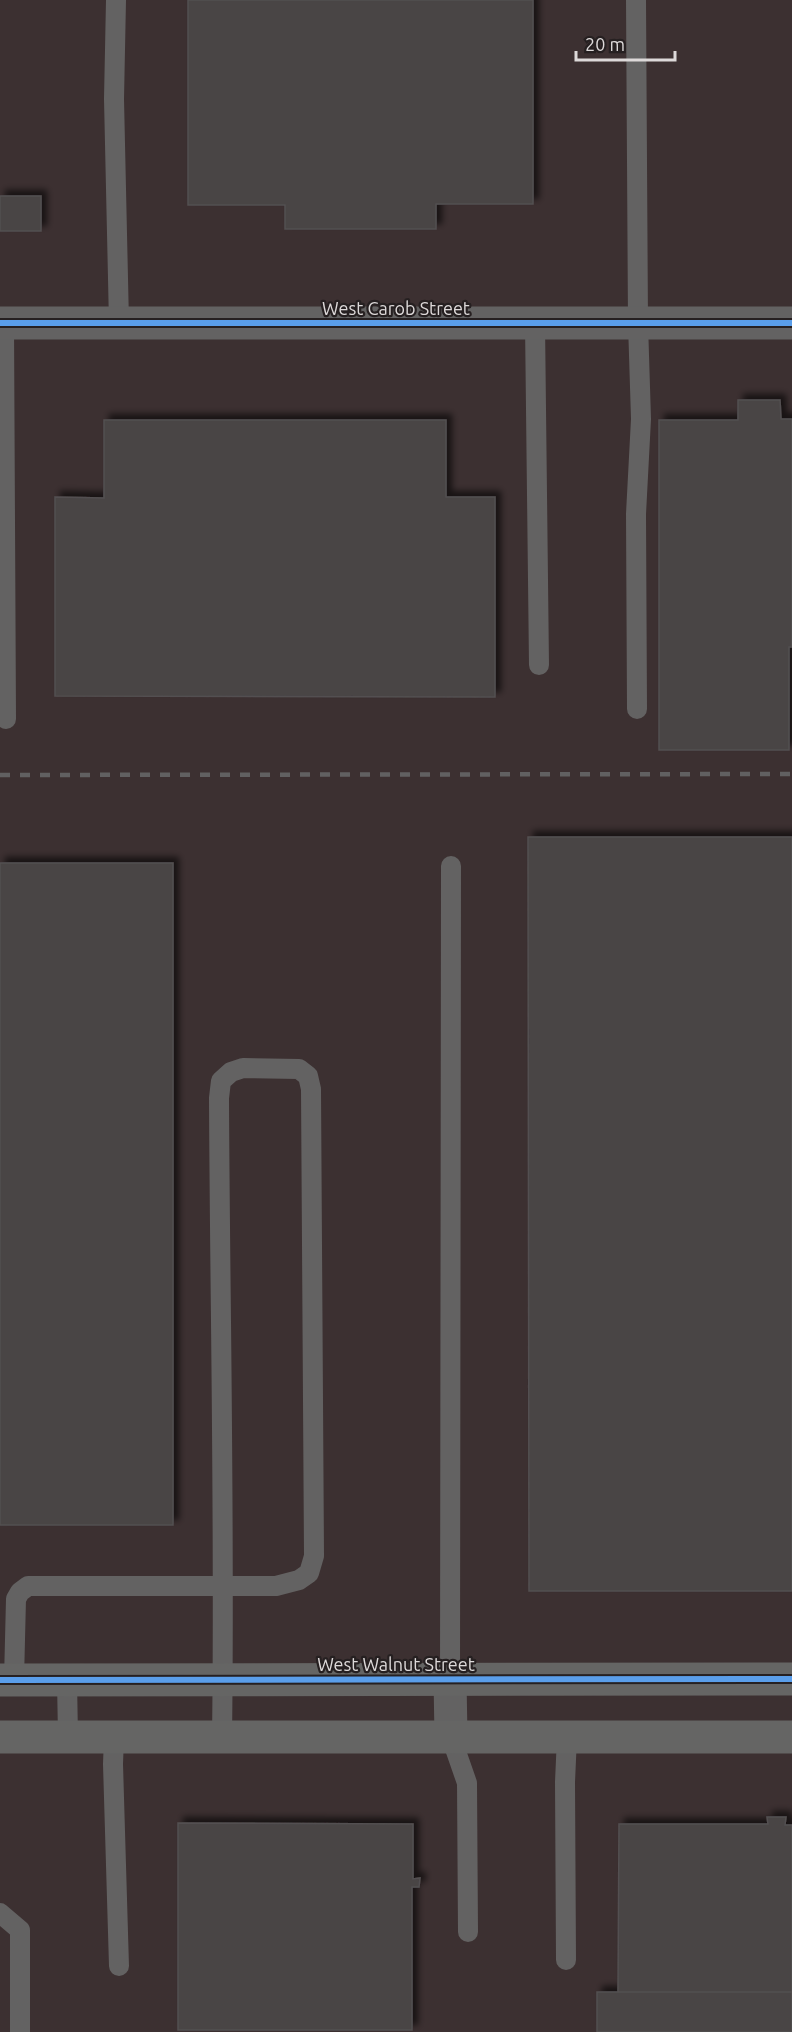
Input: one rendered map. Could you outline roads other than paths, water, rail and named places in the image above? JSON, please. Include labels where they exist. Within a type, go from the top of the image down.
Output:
[{"type":"street","name":"West Carob Street","points":[[2,323],[792,323]]},
{"type":"street","points":[[450,1679],[451,1737]]},
{"type":"street","name":"West Walnut Street","points":[[7,1680],[792,1679]]},
{"type":"street","points":[[0,1737],[792,1737]]},
{"type":"lane","points":[[116,0],[114,99],[119,323]]},
{"type":"lane","points":[[636,0],[638,323],[641,419],[636,514],[637,709]]},
{"type":"lane","points":[[2,323],[6,719]]},
{"type":"lane","points":[[535,323],[538,665]]},
{"type":"lane","points":[[450,1679],[451,866]]},
{"type":"lane","points":[[7,1680],[16,1599],[27,1586],[222,1587],[276,1586],[299,1580],[309,1573],[314,1556],[311,1089],[308,1076],[299,1069],[243,1068],[231,1072],[221,1081],[219,1110],[222,1587],[223,1680],[222,1737]]},
{"type":"lane","points":[[67,1680],[68,1737]]},
{"type":"lane","points":[[114,1737],[119,1966]]},
{"type":"lane","points":[[451,1737],[467,1783],[468,1932]]},
{"type":"lane","points":[[566,1960],[567,1737]]},
{"type":"lane","points":[[0,1913],[20,1930],[20,2032]]},
{"type":"railway","points":[[0,775],[792,774]]}]
